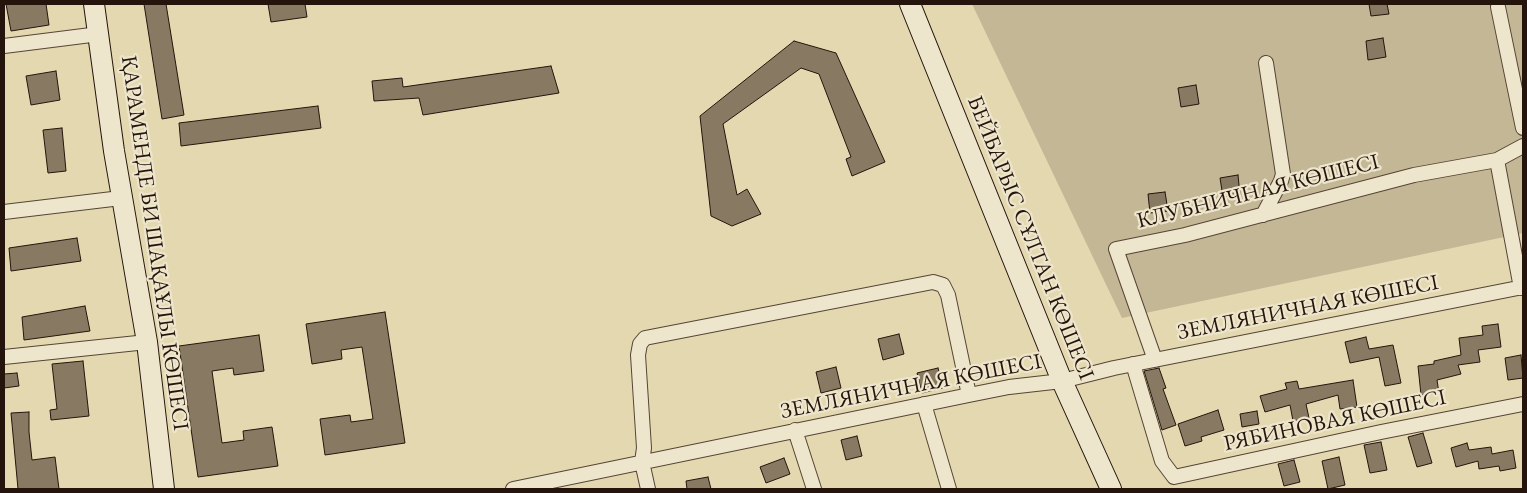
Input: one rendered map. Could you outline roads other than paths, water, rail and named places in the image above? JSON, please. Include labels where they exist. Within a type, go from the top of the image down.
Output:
[{"type":"street","name":"ҚАРАМЕНДЕ БИ ШАҚАҰЛЫ КӨШЕСІ","points":[[94,4],[121,198],[147,342],[164,489]]},
{"type":"street","name":"БЕЙБАРЫС СҰЛТАН КӨШЕСІ","points":[[910,4],[1062,381],[1111,489]]},
{"type":"street","points":[[1498,7],[1523,128]]},
{"type":"street","points":[[4,46],[99,34]]},
{"type":"street","points":[[1263,216],[1283,174],[1266,63]]},
{"type":"street","name":"КЛУБНИЧНАЯ КӨШЕСІ","points":[[1155,360],[1116,249],[1263,216],[1414,175],[1497,160],[1523,146]]},
{"type":"street","points":[[1497,160],[1522,288]]},
{"type":"street","points":[[4,212],[121,198]]},
{"type":"street","points":[[648,489],[642,462],[644,448],[638,355],[640,344],[645,338],[933,282],[944,285],[948,295],[969,395]]},
{"type":"street","name":"ЗЕМЛЯНИЧНАЯ КӨШЕСІ","points":[[513,489],[1009,387],[1062,381],[1108,369],[1522,288]]},
{"type":"street","points":[[4,357],[147,342]]},
{"type":"street","name":"РЯБИНОВАЯ КӨШЕСІ","points":[[1133,364],[1162,461],[1174,477],[1381,432],[1523,404]]},
{"type":"street","points":[[924,404],[949,489]]},
{"type":"street","points":[[795,430],[814,489]]}]
